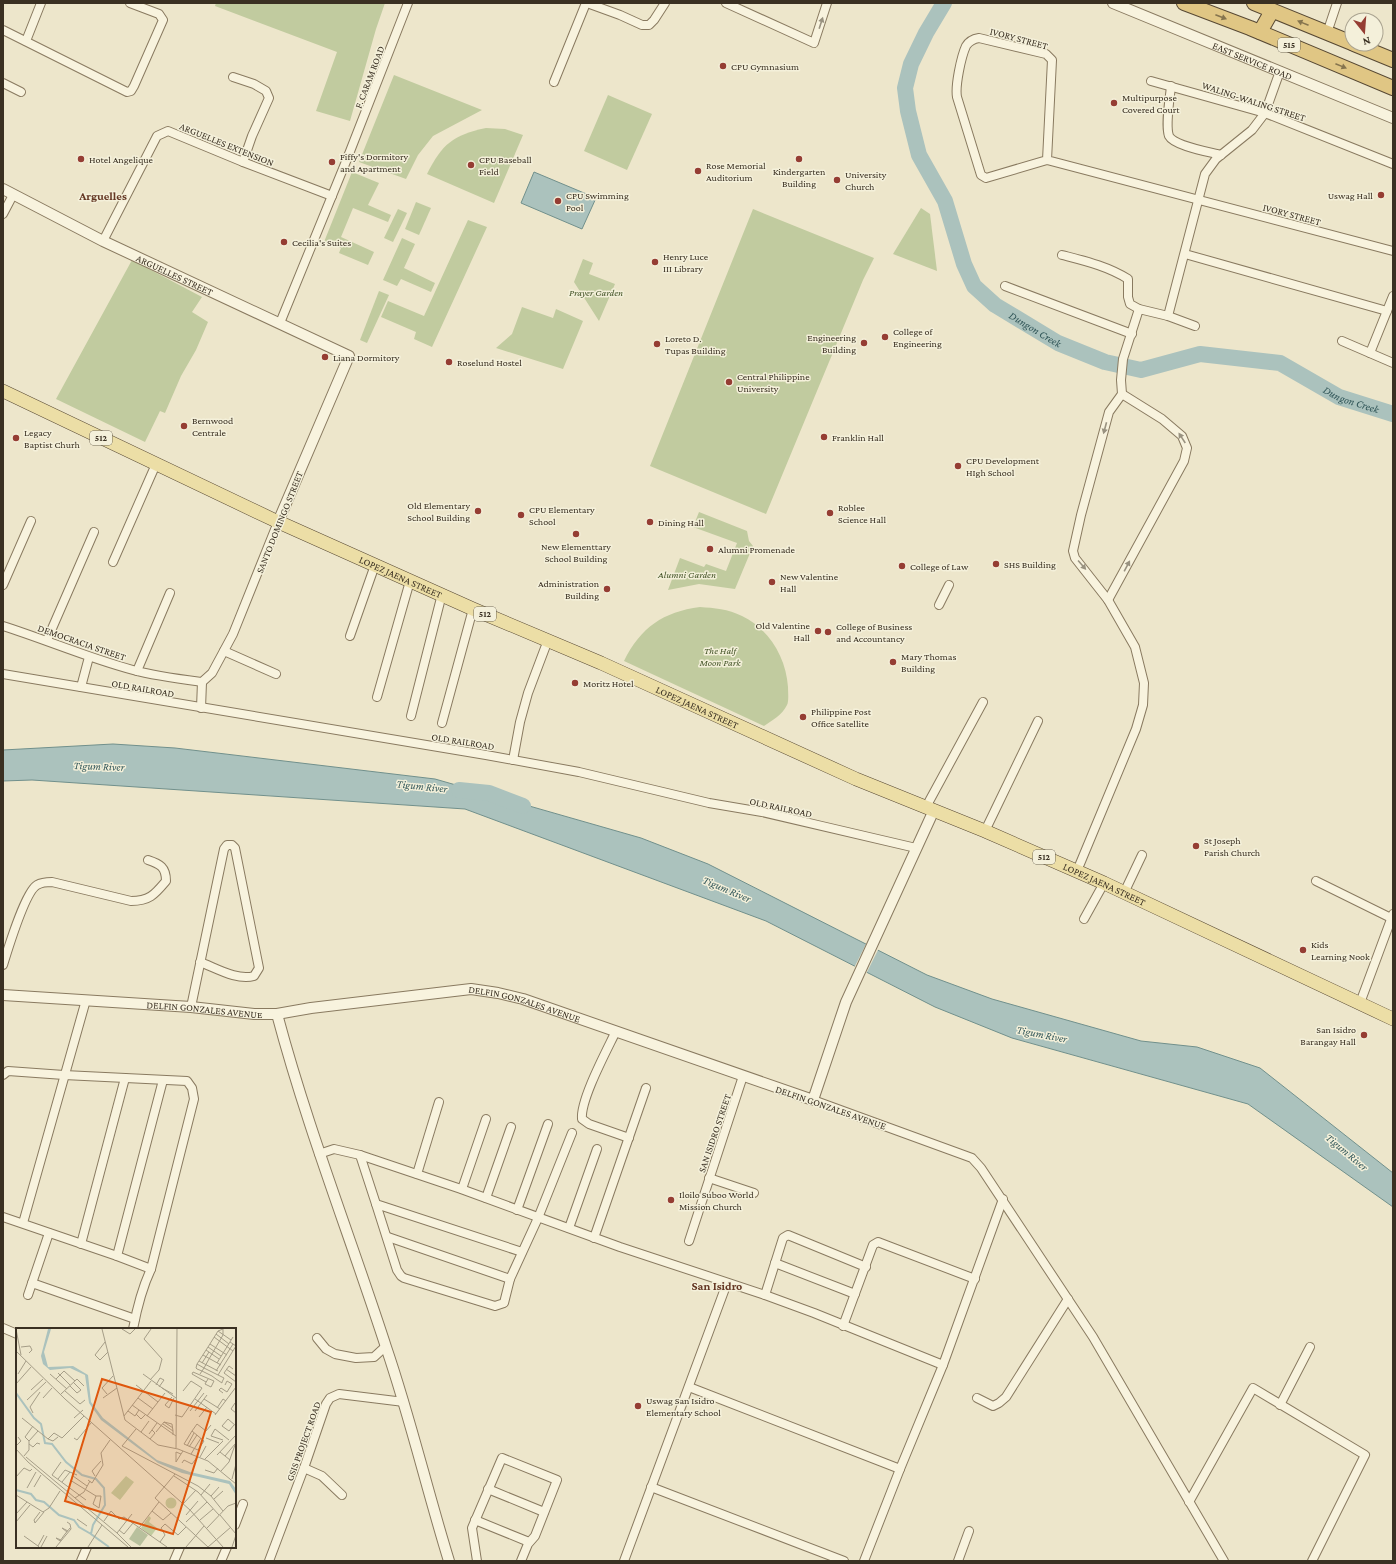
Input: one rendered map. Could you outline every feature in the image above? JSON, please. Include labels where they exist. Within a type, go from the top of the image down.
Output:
[{"type":"highway","name":"515","points":[[1184,3],[1260,32],[1393,88]]},
{"type":"highway","name":"515","points":[[1254,3],[1344,40]]},
{"type":"highway","points":[[1260,32],[1272,11]]},
{"type":"highway","name":"515","points":[[1373,52],[1393,60]]},
{"type":"main road","name":"LOPEZ JAENA STREET","points":[[3,391],[278,522],[473,609],[601,663],[856,779],[985,831],[1104,883],[1393,1019]]},
{"type":"street","points":[[26,41],[41,3]]},
{"type":"street","points":[[3,30],[127,92],[131,91],[163,20],[159,14],[130,3]]},
{"type":"street","name":"F. CARAM ROAD","points":[[332,196],[408,3]]},
{"type":"street","points":[[554,82],[587,3],[642,25],[649,24],[654,20],[665,3]]},
{"type":"street","points":[[726,3],[814,43],[827,3]]},
{"type":"street","name":"EAST SERVICE ROAD","points":[[1113,3],[1393,118]]},
{"type":"street","points":[[1327,33],[1337,3]]},
{"type":"street","name":"IVORY STREET","points":[[1047,160],[1052,60],[1049,56],[1039,52],[978,38],[971,40],[966,46],[956,88],[957,97],[982,175],[986,178],[1047,160],[1393,251]]},
{"type":"street","points":[[1168,316],[1205,174],[1216,158],[1252,130],[1266,113],[1280,71]]},
{"type":"street","points":[[233,77],[254,84],[266,91],[269,98],[252,136],[243,162]]},
{"type":"street","name":"WALING-WALING STREET","points":[[1152,81],[1266,113],[1393,164]]},
{"type":"street","points":[[3,83],[20,92]]},
{"type":"street","points":[[1171,86],[1168,127],[1169,135],[1172,140],[1184,145],[1221,155]]},
{"type":"street","name":"ARGUELLES EXTENSION","points":[[103,241],[157,136],[168,131],[332,196]]},
{"type":"street","name":"ARGUELLES STREET","points":[[3,189],[103,241],[349,356]]},
{"type":"street","points":[[3,214],[13,194]]},
{"type":"street","points":[[280,323],[332,196]]},
{"type":"street","points":[[1185,254],[1387,311]]},
{"type":"street","points":[[1062,255],[1092,262],[1116,272],[1128,279],[1128,296],[1130,304],[1139,309],[1168,316],[1195,326]]},
{"type":"street","points":[[1005,286],[1132,334]]},
{"type":"street","points":[[1370,353],[1393,296]]},
{"type":"street","points":[[1077,871],[1136,729],[1143,705],[1144,683],[1134,648],[1108,600],[1075,558],[1073,551],[1081,515],[1109,412],[1122,394],[1121,380],[1123,359],[1139,309]]},
{"type":"street","points":[[1342,341],[1393,363]]},
{"type":"street","name":"SANTO DOMINGO STREET","points":[[202,682],[212,673],[233,634],[278,522],[349,356]]},
{"type":"street","points":[[1108,600],[1184,461],[1187,448],[1182,436],[1162,419],[1122,394]]},
{"type":"street","points":[[113,562],[156,464]]},
{"type":"street","points":[[3,585],[31,521]]},
{"type":"street","points":[[47,640],[94,532]]},
{"type":"street","points":[[350,636],[375,565]]},
{"type":"street","points":[[377,697],[410,581]]},
{"type":"street","points":[[939,605],[949,585]]},
{"type":"street","points":[[137,671],[170,593]]},
{"type":"street","points":[[411,716],[442,594]]},
{"type":"street","points":[[442,723],[473,609]]},
{"type":"street","name":"DEMOCRACIA STREET","points":[[3,626],[47,640],[89,657],[137,671],[202,682]]},
{"type":"street","points":[[513,760],[520,722],[528,693],[548,640]]},
{"type":"street","points":[[224,651],[276,674]]},
{"type":"street","points":[[81,687],[89,657]]},
{"type":"street","name":"OLD RAILROAD","points":[[3,674],[579,772],[709,803],[762,812],[916,848]]},
{"type":"street","points":[[201,708],[202,682]]},
{"type":"street","points":[[813,1100],[846,1002],[916,848],[930,809],[983,702]]},
{"type":"street","points":[[985,831],[1038,721]]},
{"type":"street","points":[[191,1007],[200,962],[224,849],[228,845],[232,845],[235,848],[259,968],[254,976],[249,978],[238,976],[200,962]]},
{"type":"street","points":[[1124,893],[1142,855]]},
{"type":"street","points":[[3,965],[24,908],[32,890],[37,885],[44,882],[52,882],[131,901],[140,901],[150,898],[166,881],[165,869],[160,864],[148,860]]},
{"type":"street","points":[[1316,881],[1392,916],[1360,1003]]},
{"type":"street","points":[[1084,919],[1104,883]]},
{"type":"street","name":"DELFIN GONZALES AVENUE","points":[[3,995],[191,1007],[233,1013],[278,1014],[311,1008],[471,989],[498,993],[524,999],[616,1031],[813,1100],[972,1158],[1003,1199],[1093,1337],[1224,1561]]},
{"type":"street","points":[[23,1223],[64,1075],[74,1047],[86,1000]]},
{"type":"street","points":[[278,1014],[288,1054],[319,1154],[404,1402],[430,1499],[449,1561]]},
{"type":"street","points":[[616,1031],[581,1112],[582,1119],[589,1124],[629,1138]]},
{"type":"street","points":[[3,1075],[8,1071],[187,1081],[192,1088],[194,1099],[151,1269],[143,1285],[132,1328]]},
{"type":"street","name":"SAN ISIDRO STREET","points":[[689,1241],[743,1076]]},
{"type":"street","points":[[81,1244],[125,1078]]},
{"type":"street","points":[[117,1256],[163,1080]]},
{"type":"street","points":[[594,1238],[646,1088]]},
{"type":"street","points":[[417,1174],[439,1102]]},
{"type":"street","points":[[462,1189],[486,1119]]},
{"type":"street","points":[[517,1210],[548,1124]]},
{"type":"street","points":[[486,1198],[511,1127]]},
{"type":"street","points":[[360,1155],[388,1237],[397,1270],[401,1276],[495,1306],[504,1303],[510,1279],[538,1218],[572,1133]]},
{"type":"street","points":[[319,1154],[334,1149],[360,1155],[462,1189],[594,1238],[765,1295],[943,1365]]},
{"type":"street","points":[[569,1228],[597,1150]]},
{"type":"street","points":[[709,1178],[754,1193]]},
{"type":"street","points":[[864,1561],[943,1365],[1003,1199]]},
{"type":"street","points":[[376,1204],[522,1252]]},
{"type":"street","points":[[3,1217],[151,1269]]},
{"type":"street","points":[[28,1295],[49,1233]]},
{"type":"street","points":[[765,1295],[783,1238],[788,1235],[866,1267]]},
{"type":"street","points":[[388,1237],[510,1279]]},
{"type":"street","points":[[843,1326],[873,1246],[878,1242],[975,1279]]},
{"type":"street","points":[[775,1263],[855,1294]]},
{"type":"street","points":[[32,1283],[135,1319]]},
{"type":"street","points":[[624,1561],[727,1283]]},
{"type":"street","points":[[977,1398],[993,1406],[1006,1397],[1068,1299]]},
{"type":"street","points":[[3,1328],[16,1334]]},
{"type":"street","points":[[317,1338],[326,1349],[335,1354],[356,1358],[374,1357],[386,1346]]},
{"type":"street","points":[[1280,1404],[1310,1347]]},
{"type":"street","points":[[689,1387],[900,1469]]},
{"type":"street","points":[[1189,1502],[1253,1388],[1365,1454],[1312,1561]]},
{"type":"street","name":"GSIS PROJECT ROAD","points":[[270,1561],[326,1404],[330,1398],[339,1394],[404,1402]]},
{"type":"street","points":[[484,1561],[476,1560],[472,1528],[502,1458],[557,1480],[534,1536],[529,1542],[521,1561]]},
{"type":"street","points":[[304,1468],[322,1476],[342,1495]]},
{"type":"street","points":[[651,1486],[844,1561]]},
{"type":"street","points":[[488,1489],[544,1512]]},
{"type":"street","points":[[236,1522],[243,1504]]},
{"type":"street","points":[[475,1520],[529,1542]]},
{"type":"street","points":[[958,1561],[969,1531]]},
{"type":"street","points":[[81,1561],[87,1548]]},
{"type":"street","points":[[174,1561],[180,1548]]},
{"type":"street","points":[[221,1561],[226,1548]]},
{"type":"green space","points":[[216,3],[385,3],[376,29],[350,121],[316,111],[337,52],[215,6]]},
{"type":"green space","points":[[394,75],[482,110],[433,136],[418,155],[406,179],[359,162]]},
{"type":"green space","points":[[608,95],[652,114],[627,170],[584,151]]},
{"type":"green space","name":"CPU Baseball Field","points":[[486,128],[505,129],[523,135],[494,203],[427,174],[438,155],[450,142],[465,134]]},
{"type":"green space","points":[[352,172],[379,183],[368,205],[391,215],[388,222],[353,208],[341,237],[374,252],[368,265],[339,253],[341,248],[324,242]]},
{"type":"green space","points":[[416,202],[431,208],[419,235],[405,229]]},
{"type":"green space","points":[[921,208],[930,214],[937,271],[893,254]]},
{"type":"green space","points":[[398,209],[407,213],[393,242],[384,238]]},
{"type":"green space","points":[[753,209],[874,258],[863,280],[766,514],[650,466]]},
{"type":"green space","points":[[468,220],[487,227],[432,347],[414,339],[416,332],[381,317],[388,301],[424,316]]},
{"type":"green space","points":[[402,238],[415,244],[404,268],[435,283],[431,292],[401,279],[397,286],[383,280]]},
{"type":"green space","name":"Prayer Garden","points":[[583,259],[593,263],[589,274],[615,284],[599,321],[574,282]]},
{"type":"green space","points":[[132,260],[202,297],[192,312],[208,322],[196,350],[181,376],[165,413],[160,411],[145,442],[56,399]]},
{"type":"green space","points":[[379,291],[389,295],[367,343],[360,340]]},
{"type":"green space","points":[[522,307],[553,318],[556,309],[583,321],[563,369],[496,348],[512,334]]},
{"type":"green space","name":"Alumni Garden","points":[[699,512],[747,531],[749,541],[753,546],[735,589],[699,584],[668,590],[680,558],[704,567],[706,564],[726,571],[737,543],[693,527]]},
{"type":"green space","name":"The Half Moon Park","points":[[700,607],[726,610],[742,616],[752,622],[768,636],[780,655],[787,676],[788,703],[780,714],[764,726],[624,661],[638,639],[654,623],[675,613]]},
{"type":"water","name":"CPU Swimming Pool","points":[[534,172],[596,198],[582,229],[521,203]]},
{"type":"water","points":[[113,744],[175,748],[435,779],[641,838],[708,864],[927,975],[992,999],[1141,1041],[1197,1047],[1260,1068],[1393,1173],[1393,1207],[1248,1104],[1012,1038],[935,1007],[766,921],[465,809],[32,780],[3,781],[3,750]]},
{"type":"pier","points":[[867,942],[879,948],[866,974],[854,968]]},
{"type":"waterway","name":"Dungon Creek","points":[[944,3],[926,33],[911,64],[905,88],[908,111],[919,155],[945,201],[964,264],[974,286],[995,305],[1058,343],[1105,362],[1141,370],[1200,354],[1280,363],[1339,397],[1393,414]]},
{"type":"waterway","name":"Tigum River","points":[[459,790],[489,793],[523,806]]},
{"type":"place","name":"CPU Gymnasium","points":[[723,66]]},
{"type":"place","name":"Multipurpose Covered Court","points":[[1114,103]]},
{"type":"place","name":"Hotel Angelique","points":[[81,159]]},
{"type":"place","name":"Kindergarten Building","points":[[799,159]]},
{"type":"place","name":"Fiffy's Dormitory and Apartment","points":[[332,162]]},
{"type":"place","name":"CPU Baseball Field","points":[[471,165]]},
{"type":"place","name":"Rose Memorial Auditorium","points":[[698,171]]},
{"type":"place","name":"University Church","points":[[837,180]]},
{"type":"place","name":"Uswag Hall","points":[[1381,195]]},
{"type":"place","name":"CPU Swimming Pool","points":[[558,201]]},
{"type":"place","name":"Cecilia's Suites","points":[[284,242]]},
{"type":"place","name":"Henry Luce III Library","points":[[655,262]]},
{"type":"place","name":"College of Engineering","points":[[885,337]]},
{"type":"place","name":"Engineering Building","points":[[864,343]]},
{"type":"place","name":"Loreto D. Tupas Building","points":[[657,344]]},
{"type":"place","name":"Liana Dormitory","points":[[325,357]]},
{"type":"place","name":"Roselund Hostel","points":[[449,362]]},
{"type":"place","name":"Central Philippine University","points":[[729,382]]},
{"type":"place","name":"Bernwood Centrale","points":[[184,426]]},
{"type":"place","name":"Franklin Hall","points":[[824,437]]},
{"type":"place","name":"Legacy Baptist Churh","points":[[16,438]]},
{"type":"place","name":"CPU Development HIgh School","points":[[958,466]]},
{"type":"place","name":"Old Elementary School Building","points":[[478,511]]},
{"type":"place","name":"Roblee Science Hall","points":[[830,513]]},
{"type":"place","name":"CPU Elementary School","points":[[521,515]]},
{"type":"place","name":"Dining Hall","points":[[650,522]]},
{"type":"place","name":"New Elementtary School Building","points":[[576,534]]},
{"type":"place","name":"Alumni Promenade","points":[[710,549]]},
{"type":"place","name":"SHS Building","points":[[996,564]]},
{"type":"place","name":"College of Law","points":[[902,566]]},
{"type":"place","name":"New Valentine Hall","points":[[772,582]]},
{"type":"place","name":"Administration Building","points":[[607,589]]},
{"type":"place","name":"Old Valentine Hall","points":[[818,631]]},
{"type":"place","name":"College of Business and Accountancy","points":[[828,632]]},
{"type":"place","name":"Mary Thomas Building","points":[[893,662]]},
{"type":"place","name":"Moritz Hotel","points":[[575,683]]},
{"type":"place","name":"Philippine Post Office Satellite","points":[[803,717]]},
{"type":"place","name":"St Joseph Parish Church","points":[[1196,846]]},
{"type":"place","name":"Kids Learning Nook","points":[[1303,950]]},
{"type":"place","name":"San Isidro Barangay Hall","points":[[1364,1035]]},
{"type":"place","name":"Iloilo Suboo World Mission Church","points":[[671,1200]]},
{"type":"place","name":"Uswag San Isidro Elementary School","points":[[638,1406]]},
{"type":"district","name":"Arguelles","points":[[103,196]]},
{"type":"district","name":"San Isidro","points":[[717,1286]]}]
